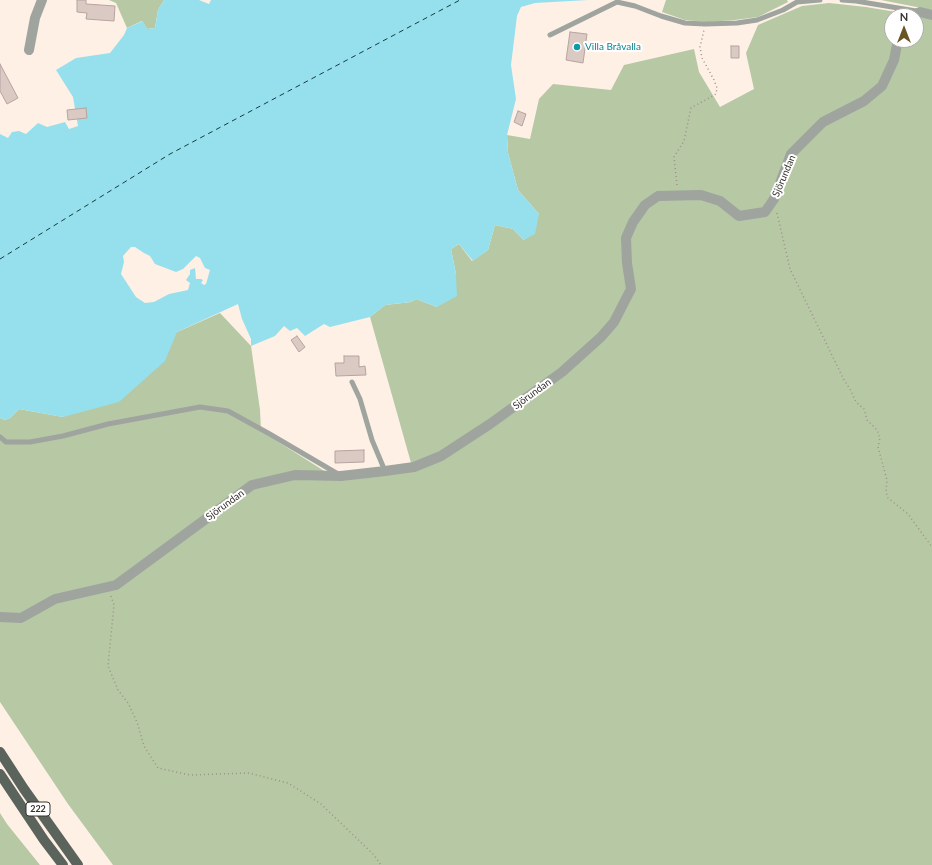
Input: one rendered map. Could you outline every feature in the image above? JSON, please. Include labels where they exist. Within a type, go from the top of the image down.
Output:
[{"type":"main road","name":"222","points":[[0,752],[28,796],[78,865]]},
{"type":"main road","name":"222","points":[[0,774],[44,840],[63,865]]},
{"type":"street","points":[[28,50],[35,18],[42,0]]},
{"type":"street","name":"Sjörundan","points":[[0,617],[21,618],[55,599],[116,585],[252,485],[295,475],[341,476],[414,467],[441,456],[490,424],[562,372],[602,337],[614,322],[631,289],[627,263],[626,238],[633,222],[645,205],[658,196],[701,195],[720,201],[739,216],[765,212],[774,199],[791,154],[823,122],[864,101],[882,86],[894,60],[896,48]]},
{"type":"lane","points":[[550,35],[617,2],[636,6],[661,16],[685,23],[705,24],[738,23],[757,20],[797,2],[820,0]]},
{"type":"lane","points":[[842,0],[856,1],[888,8]]},
{"type":"lane","points":[[352,382],[360,399],[372,440],[384,471]]},
{"type":"lane","points":[[0,437],[6,442],[30,442],[63,436],[108,424],[200,407],[228,411],[341,476]]},
{"type":"path","points":[[678,196],[674,157],[684,141],[691,108],[716,94],[717,88],[702,58],[700,47],[705,24]]},
{"type":"path","points":[[774,199],[790,269],[844,380],[856,402],[864,408],[867,420],[879,434],[880,438],[878,447],[887,480],[886,492],[888,498],[908,514],[932,547]]},
{"type":"path","points":[[109,587],[114,605],[108,666],[118,690],[128,703],[137,722],[144,746],[158,768],[190,775],[249,773],[288,783],[321,804],[374,855],[381,865]]},
{"type":"green space","points":[[109,0],[164,0],[158,10],[155,28],[147,29],[142,21],[127,28],[116,3]]},
{"type":"green space","points":[[666,0],[787,0],[788,2],[758,17],[707,22],[685,20],[662,12]]},
{"type":"green space","points":[[881,0],[932,0],[932,10]]},
{"type":"green space","points":[[829,3],[866,7],[884,10],[884,48],[924,48],[924,17],[932,18],[932,865],[113,865],[68,804],[0,702],[0,418],[5,420],[10,418],[19,409],[63,417],[177,332],[220,313],[251,346],[260,410],[261,431],[337,479],[413,470],[370,317],[385,305],[411,302],[416,299],[437,307],[456,274],[451,249],[459,244],[472,261],[488,250],[495,225],[513,229],[524,240],[539,214],[518,190],[508,153],[507,135],[530,139],[539,99],[553,84],[611,90],[624,65],[694,49],[699,72],[720,107],[754,89],[746,53],[758,25],[802,6]]},
{"type":"green space","points":[[0,813],[7,824],[40,865],[0,865]]},
{"type":"water","points":[[164,0],[199,0],[209,4],[211,0],[588,0],[535,3],[521,7],[517,16],[511,65],[516,99],[507,135],[508,153],[518,190],[539,214],[535,234],[524,240],[513,229],[495,225],[488,250],[473,261],[459,244],[451,249],[456,274],[457,296],[437,307],[416,299],[411,302],[385,305],[370,317],[330,327],[324,324],[305,336],[297,328],[290,331],[284,326],[275,336],[251,346],[251,339],[242,319],[238,304],[177,332],[165,361],[119,402],[63,417],[19,409],[10,418],[5,420],[0,418],[0,134],[8,138],[12,132],[19,131],[26,134],[38,123],[47,127],[65,122],[69,129],[78,126],[73,97],[56,70],[76,58],[110,53],[124,35],[127,28],[143,21],[147,29],[155,28],[158,10]],"holes":[[[131,247],[135,247],[150,256],[155,264],[176,272],[183,269],[196,256],[200,258],[205,268],[210,270],[206,284],[204,285],[201,283],[203,280],[196,279],[195,268],[190,270],[190,274],[186,280],[190,283],[188,290],[169,294],[154,302],[145,303],[136,297],[121,274],[124,262],[123,256]]]},
{"type":"building","points":[[77,0],[86,0],[86,4],[115,6],[114,21],[86,19],[87,13],[77,12]]},
{"type":"building","name":"Villa Bråvalla","points":[[570,32],[587,34],[583,63],[566,60]]},
{"type":"building","points":[[731,46],[739,46],[739,58],[731,58]]},
{"type":"building","points":[[0,64],[18,98],[7,104],[0,91]]},
{"type":"building","points":[[86,108],[87,118],[68,120],[67,110]]},
{"type":"building","points":[[518,111],[526,114],[522,126],[514,122]]},
{"type":"building","points":[[297,336],[305,347],[299,352],[291,340]]},
{"type":"building","points":[[344,356],[359,356],[359,367],[365,366],[366,375],[336,376],[335,363],[344,363]]},
{"type":"building","points":[[364,450],[364,462],[335,463],[335,451]]},
{"type":"ferry route","points":[[0,259],[170,154],[460,0]]},
{"type":"place","name":"Villa Bråvalla","points":[[577,47]]}]
